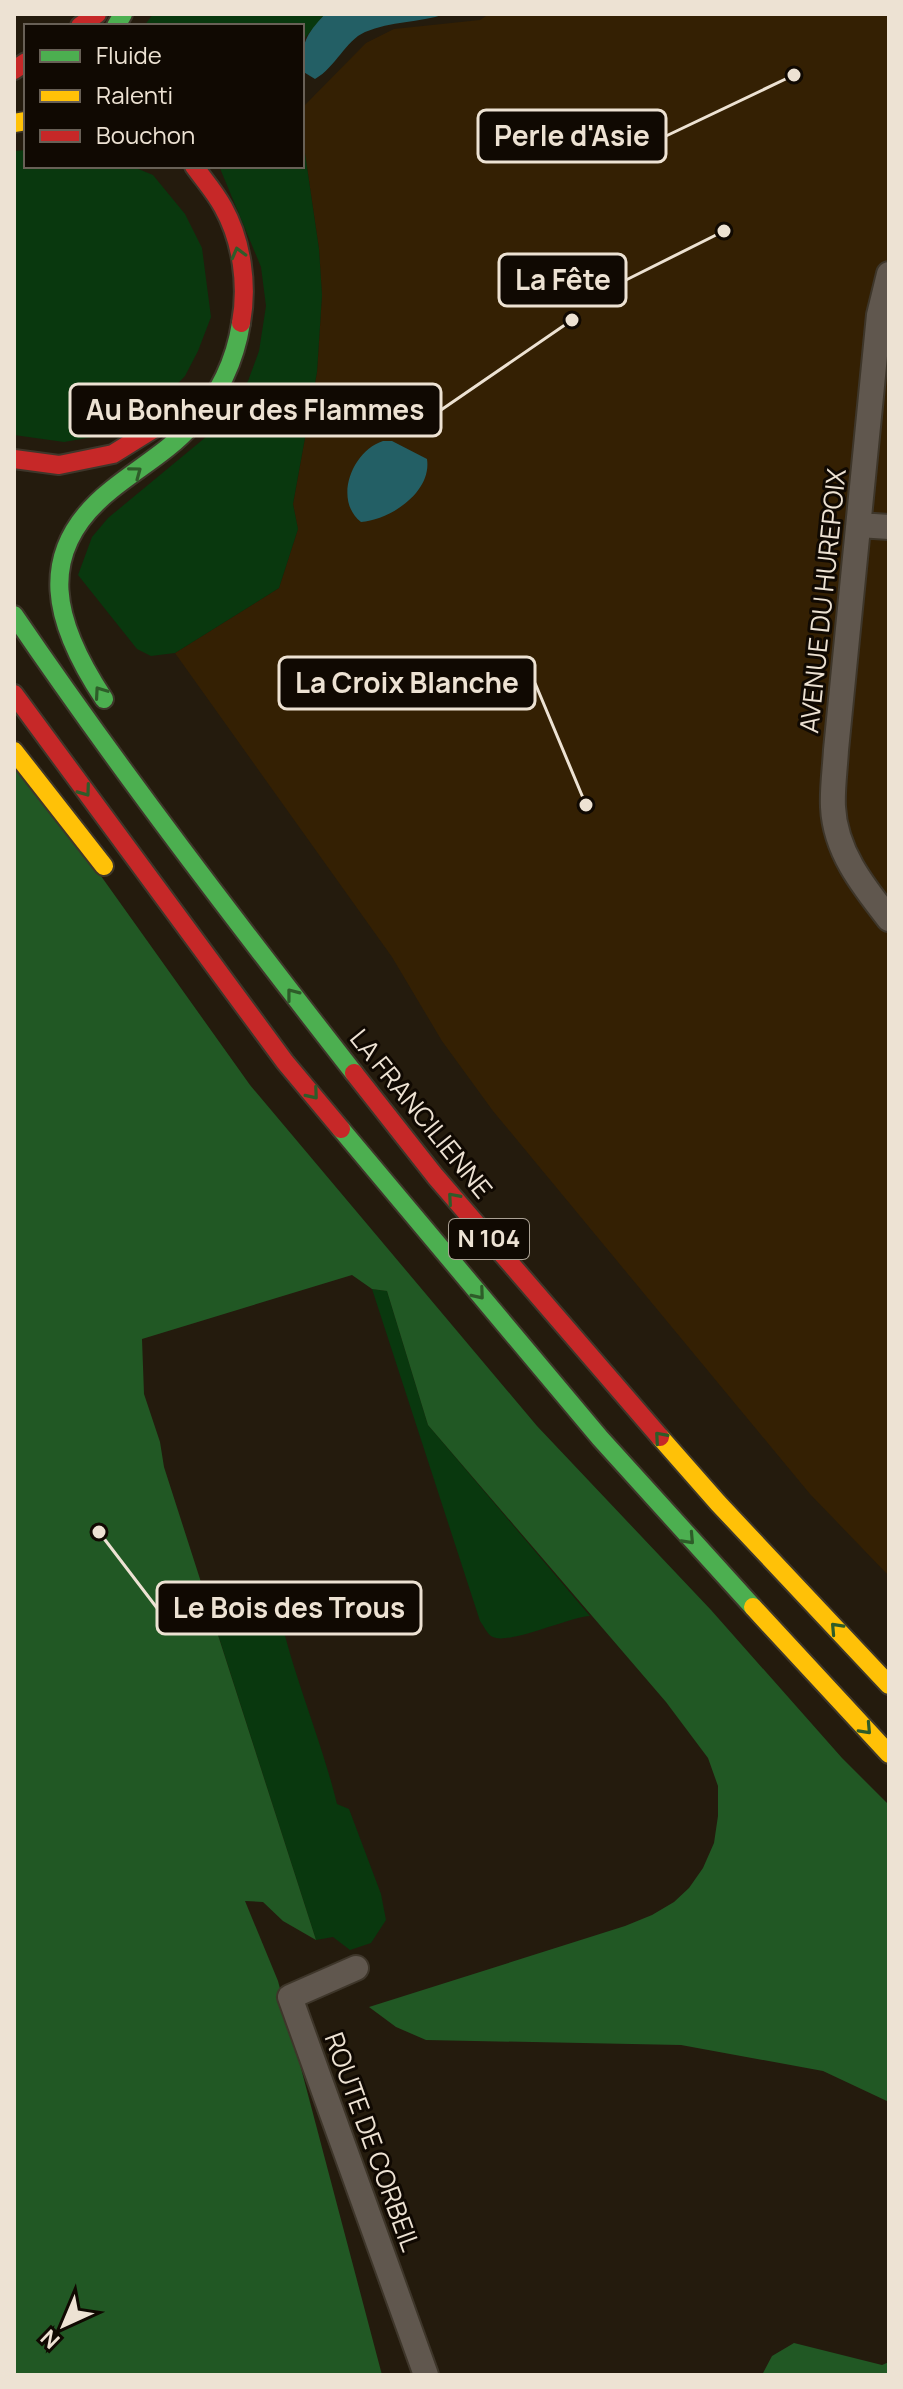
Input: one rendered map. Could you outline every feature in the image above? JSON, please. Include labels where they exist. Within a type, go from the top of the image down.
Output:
[{"type":"main road","points":[[120,766],[113,717],[72,645],[62,612],[59,570],[68,538],[88,510],[169,448],[205,411],[231,368],[246,310],[241,260],[225,211],[195,168]]},
{"type":"main road","points":[[219,247],[224,262],[226,308],[222,323]]},
{"type":"main road","points":[[14,459],[59,465],[113,454],[153,431],[171,413]]},
{"type":"main road","name":"LA FRANCILIENNE","points":[[14,615],[120,766],[247,936],[435,1176],[718,1503],[889,1685]]},
{"type":"main road","name":"N 104","points":[[14,694],[285,1062],[600,1438],[889,1754]]},
{"type":"main road","points":[[14,751],[112,876]]},
{"type":"main road","points":[[138,887],[164,899]]},
{"type":"street","name":"AVENUE DU HUREPOIX","points":[[889,274],[879,315],[836,750],[833,810],[843,850],[862,885],[889,919]]},
{"type":"street","points":[[859,525],[889,527]]},
{"type":"street","name":"ROUTE DE CORBEIL","points":[[356,1968],[290,1997],[426,2375]]},
{"type":"shaded area","points":[[489,14],[889,14],[889,1576],[810,1494],[493,1111],[442,1041],[392,957],[175,653],[279,588],[298,529],[293,504],[317,372],[322,295],[319,249],[304,147],[304,106],[366,43],[394,29],[480,20]]},
{"type":"green space","points":[[153,14],[325,14],[304,41],[304,24],[146,24]]},
{"type":"green space","points":[[304,147],[319,249],[322,295],[317,372],[293,504],[298,529],[279,588],[175,653],[151,656],[137,649],[78,575],[92,537],[108,518],[218,427],[248,381],[259,351],[266,306],[261,267],[220,168],[304,168]]},
{"type":"green space","points":[[24,150],[24,168],[136,168],[153,175],[185,214],[202,248],[211,317],[185,376],[141,421],[104,435],[64,442],[14,435],[14,151]]},
{"type":"green space","points":[[14,754],[250,1085],[537,1426],[711,1610],[842,1758],[889,1805],[889,2102],[823,2071],[681,2045],[426,2040],[396,2027],[369,2007],[625,1926],[674,1902],[703,1868],[714,1843],[718,1786],[708,1758],[666,1702],[428,1425],[387,1291],[372,1289],[352,1275],[142,1339],[144,1394],[160,1442],[164,1467],[316,1940],[283,1921],[263,1902],[245,1901],[278,1981],[382,2375],[14,2375]]},
{"type":"green space","points":[[372,1289],[387,1291],[428,1425],[590,1616],[510,1638],[491,1636],[485,1629]]},
{"type":"green space","points":[[226,1591],[234,1610],[276,1596],[289,1649],[337,1804],[349,1809],[381,1894],[386,1920],[371,1943],[350,1950],[333,1937],[316,1940],[206,1597]]},
{"type":"green space","points":[[794,2343],[882,2365],[889,2362],[889,2375],[762,2375],[772,2356]]},
{"type":"water","points":[[325,14],[445,14],[365,32],[315,79],[304,72],[304,49],[309,34]]},
{"type":"water","points":[[383,441],[392,441],[427,459],[427,471],[416,493],[407,502],[384,516],[361,522],[348,501],[350,477],[363,455]]},
{"type":"traffic: fast","points":[[117,24],[123,14]]},
{"type":"traffic: fast","points":[[104,699],[73,644],[64,617],[60,590],[61,564],[70,539],[86,514],[111,490],[173,443],[201,414],[230,365],[241,323]]},
{"type":"traffic: fast","points":[[14,615],[180,847],[354,1073]]},
{"type":"traffic: fast","points":[[341,1129],[600,1438],[753,1607]]},
{"type":"traffic: slow","points":[[14,123],[24,121]]},
{"type":"traffic: slow","points":[[14,751],[104,866]]},
{"type":"traffic: slow","points":[[660,1437],[889,1685]]},
{"type":"traffic: slow","points":[[753,1607],[889,1754]]},
{"type":"traffic: jam","points":[[83,24],[97,14]]},
{"type":"traffic: jam","points":[[14,70],[24,63]]},
{"type":"traffic: jam","points":[[195,168],[220,202],[235,234],[242,264],[244,294],[241,323]]},
{"type":"traffic: jam","points":[[14,459],[59,465],[113,454],[158,426]]},
{"type":"traffic: jam","points":[[14,694],[285,1062],[341,1129]]},
{"type":"traffic: jam","points":[[354,1073],[435,1176],[660,1437]]},
{"type":"place","name":"Perle d'Asie","points":[[794,75]]},
{"type":"place","name":"La Fête","points":[[724,231]]},
{"type":"place","name":"Au Bonheur des Flammes","points":[[572,320]]},
{"type":"place","name":"La Croix Blanche","points":[[586,805]]},
{"type":"place","name":"Le Bois des Trous","points":[[99,1532]]}]
